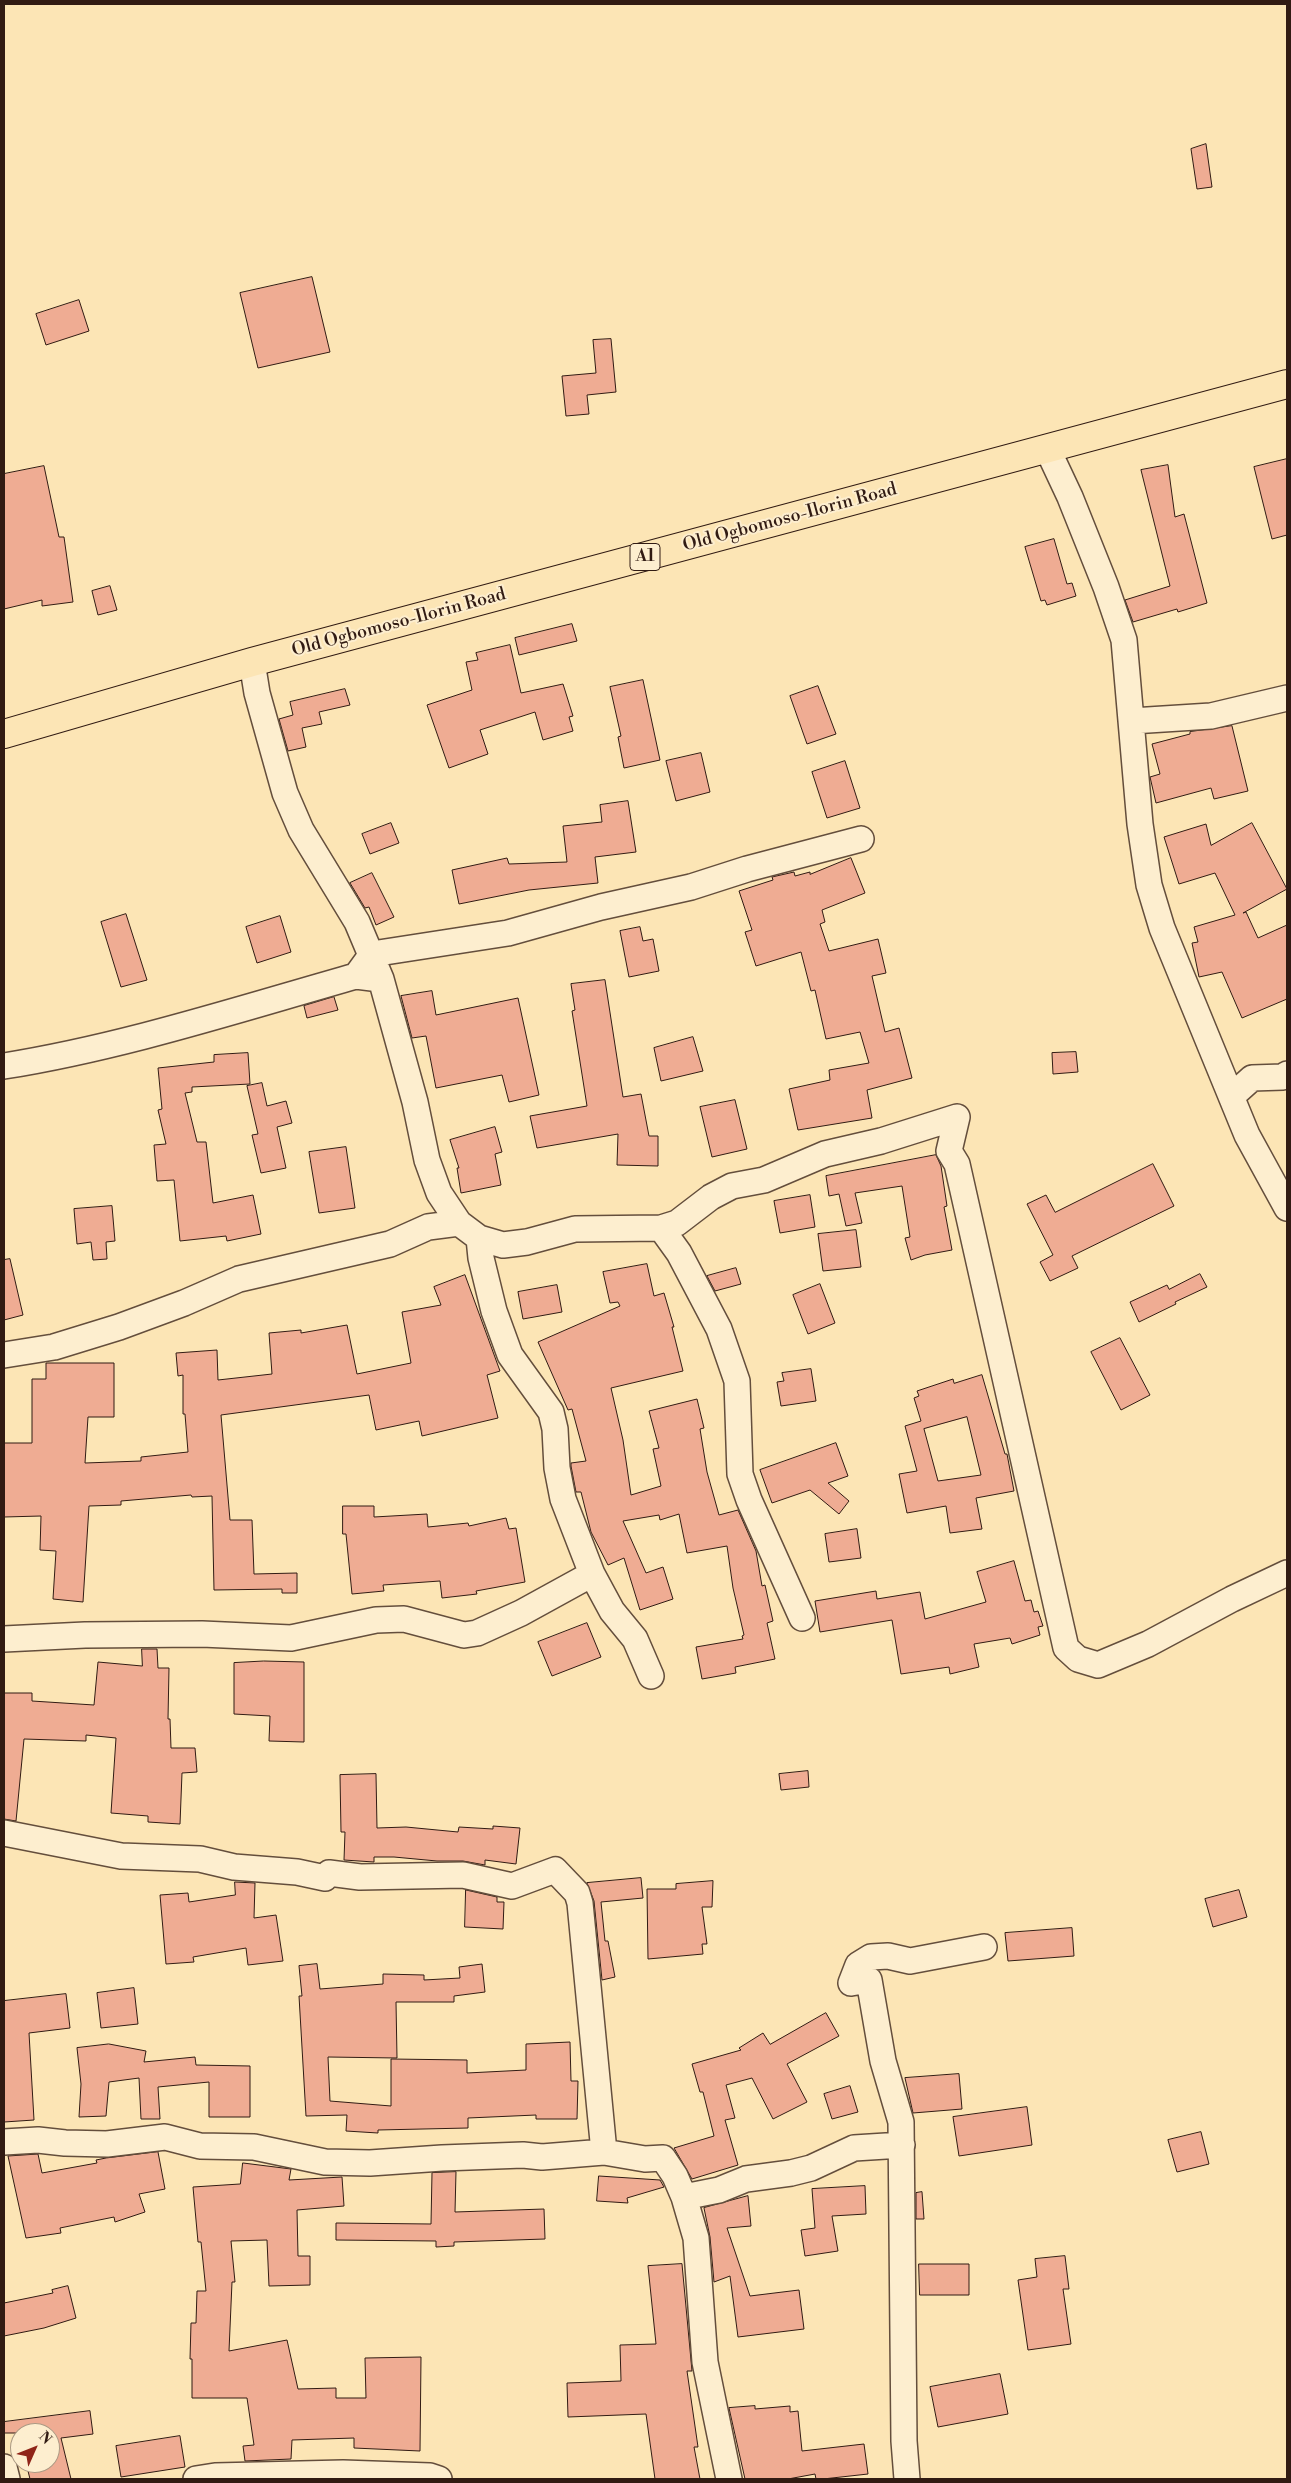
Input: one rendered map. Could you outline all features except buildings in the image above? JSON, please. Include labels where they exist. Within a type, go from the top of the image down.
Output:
[{"type":"highway","name":"Old Ogbomoso-Ilorin Road","points":[[4,734],[252,662],[1287,384]]},
{"type":"street","points":[[1047,448],[1070,497],[1118,619],[1124,640],[1140,824],[1149,885],[1162,928],[1247,1135],[1287,1208]]},
{"type":"street","points":[[252,662],[257,693],[284,793],[301,830],[357,922],[372,954],[415,1102],[427,1160],[439,1193],[459,1223],[479,1238],[503,1245],[527,1242],[575,1229],[661,1228],[677,1223],[711,1197],[732,1186],[764,1180],[825,1154],[881,1141],[957,1117],[949,1151],[957,1164],[1066,1648],[1078,1659],[1098,1665],[1148,1644],[1232,1599],[1287,1573]]},
{"type":"street","points":[[1132,721],[1211,716],[1287,698]]},
{"type":"street","points":[[356,976],[372,954],[508,933],[600,907],[690,887],[747,869],[861,839]]},
{"type":"street","points":[[4,1066],[69,1056],[103,1048],[356,976],[381,980]]},
{"type":"street","points":[[1232,1096],[1252,1078],[1283,1077],[1287,1074]]},
{"type":"street","points":[[428,1227],[439,1193]]},
{"type":"street","points":[[4,1354],[64,1344],[184,1304],[239,1279],[390,1244],[428,1227],[459,1223]]},
{"type":"street","points":[[661,1228],[679,1254],[719,1328],[736,1381],[740,1474],[749,1500],[802,1618]]},
{"type":"street","points":[[479,1238],[481,1258],[494,1310],[510,1355],[551,1412],[555,1429],[557,1468],[564,1499],[592,1574],[612,1611],[635,1639],[650,1676]]},
{"type":"street","points":[[4,1639],[85,1635],[192,1634],[291,1638],[376,1620],[404,1620],[464,1635],[477,1633],[521,1613],[592,1574]]},
{"type":"street","points":[[4,1833],[121,1856],[200,1859],[234,1867],[297,1872],[325,1878],[330,1873],[360,1877],[463,1875],[512,1886],[555,1870],[577,1894],[580,1903],[604,2152]]},
{"type":"street","points":[[907,2479],[904,2441],[901,2122],[884,2061],[868,1980],[851,1983],[858,1965],[871,1957],[888,1956],[910,1961],[984,1947]]},
{"type":"street","points":[[4,2142],[38,2140],[107,2144],[165,2136],[200,2146],[254,2148],[325,2162],[370,2163],[451,2158],[542,2157],[604,2152],[645,2159],[663,2158],[676,2176],[696,2238],[705,2362],[729,2479]]},
{"type":"street","points":[[684,2196],[719,2190],[746,2179],[791,2174],[811,2168],[854,2148],[902,2145]]},
{"type":"street","points":[[4,2467],[7,2479]]},
{"type":"street","points":[[196,2479],[215,2476],[343,2474],[430,2476],[439,2479]]}]
